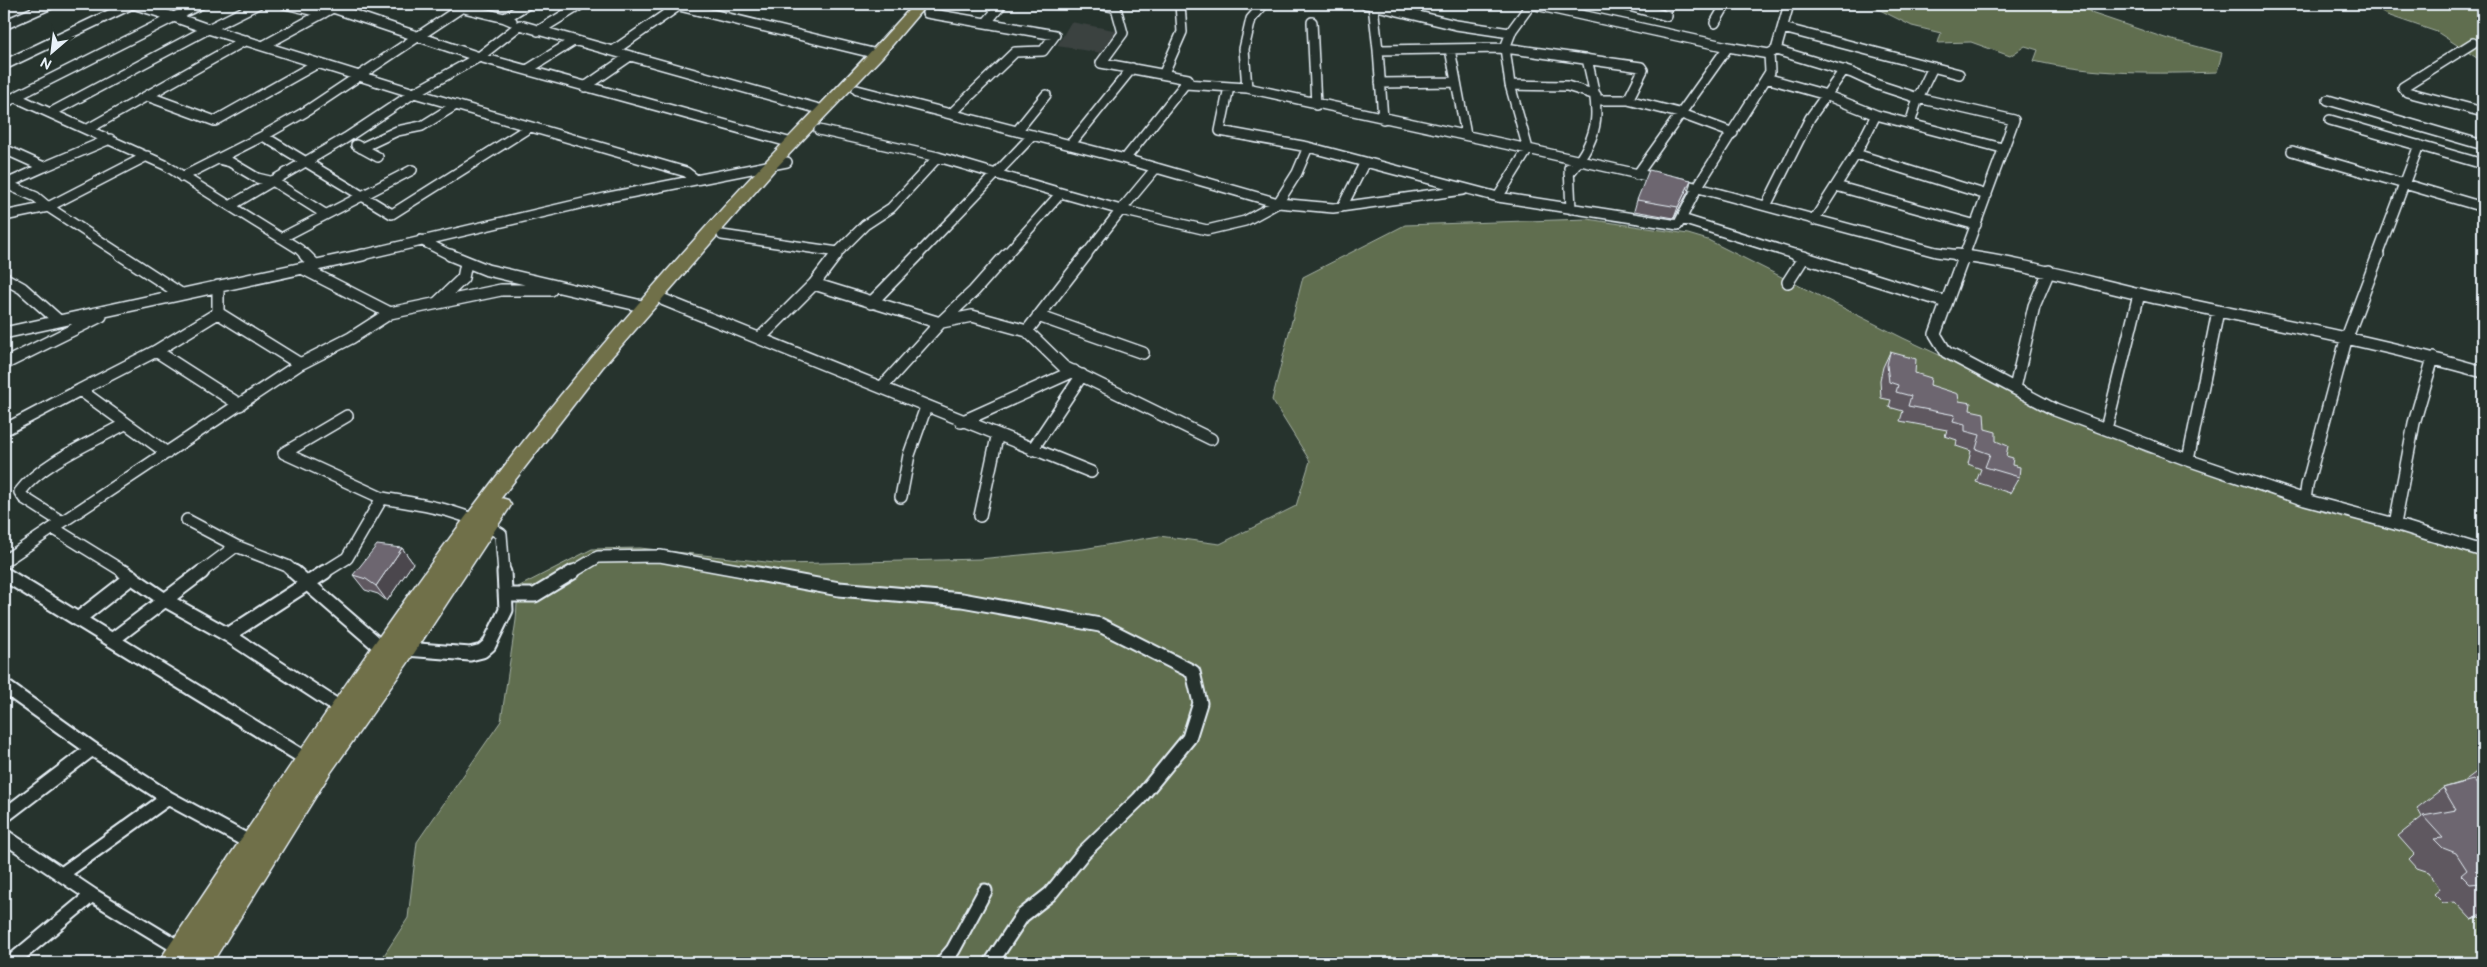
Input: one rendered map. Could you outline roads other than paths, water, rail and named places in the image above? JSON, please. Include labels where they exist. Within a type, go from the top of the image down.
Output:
[{"type":"main road","points":[[176,956],[251,843],[406,649],[481,521],[569,411],[722,235],[779,163],[792,143],[877,54],[928,7]]},
{"type":"main road","points":[[198,963],[314,764],[343,710],[384,650],[596,364],[779,163],[819,130],[857,90],[928,7]]},
{"type":"street","points":[[4,25],[51,4]]},
{"type":"street","points":[[4,65],[132,4],[414,93],[686,172],[695,179]]},
{"type":"street","points":[[4,104],[201,4]]},
{"type":"street","points":[[50,113],[258,4]]},
{"type":"street","points":[[285,4],[324,13]]},
{"type":"street","points":[[447,4],[464,6],[505,18],[538,31],[822,110]]},
{"type":"street","points":[[505,18],[528,4]]},
{"type":"street","points":[[538,31],[582,4]]},
{"type":"street","points":[[613,51],[677,4],[877,54]]},
{"type":"street","points":[[986,23],[1002,4]]},
{"type":"street","points":[[1099,4],[1114,5],[1123,33],[1101,63],[1164,73],[1188,79],[1186,84],[1125,159]]},
{"type":"street","points":[[1164,73],[1182,32],[1180,4]]},
{"type":"street","points":[[1247,88],[1244,49],[1251,19],[1264,4]]},
{"type":"street","points":[[1498,197],[1528,150],[1510,85],[1505,48],[1510,34],[1531,4],[1728,47],[1772,52],[1844,70],[1869,79],[1878,86],[1918,98],[2014,120],[2002,148],[1976,225],[1962,256],[1935,334],[1946,352],[2055,410],[2188,460],[2305,500],[2395,524],[2483,551]]},
{"type":"street","points":[[1621,4],[1667,16]]},
{"type":"street","points":[[1715,23],[1726,4]]},
{"type":"street","points":[[1229,87],[1220,132],[1308,147],[1498,197],[1674,225],[1680,223],[1698,186],[1770,72],[1772,52],[1783,28],[1789,4]]},
{"type":"street","points":[[1384,118],[1378,50],[1369,5],[1456,25],[1510,34]]},
{"type":"street","points":[[263,46],[337,6],[479,56],[792,143]]},
{"type":"street","points":[[182,177],[263,136],[464,6]]},
{"type":"street","points":[[928,7],[986,23],[1055,35],[1043,51],[1015,52],[952,113]]},
{"type":"street","points":[[1312,22],[1313,76],[1316,104]]},
{"type":"street","points":[[230,206],[346,140],[414,93],[479,56],[520,25]]},
{"type":"street","points":[[1783,28],[1959,74]]},
{"type":"street","points":[[88,129],[246,40]]},
{"type":"street","points":[[527,70],[575,40]]},
{"type":"street","points":[[2473,43],[2403,87],[2407,92],[2483,112]]},
{"type":"street","points":[[1638,175],[1679,113],[1728,47]]},
{"type":"street","points":[[1378,50],[1505,48],[1643,68],[1628,100]]},
{"type":"street","points":[[1450,49],[1466,135]]},
{"type":"street","points":[[585,87],[630,56]]},
{"type":"street","points":[[1570,174],[1582,160],[1598,127],[1596,97],[1587,59]]},
{"type":"street","points":[[147,96],[215,121],[318,63]]},
{"type":"street","points":[[1910,124],[1918,98],[1933,67]]},
{"type":"street","points":[[1070,145],[1132,68]]},
{"type":"street","points":[[1766,206],[1788,158],[1823,94],[1844,70]]},
{"type":"street","points":[[1766,78],[1823,94],[1876,114],[2002,148]]},
{"type":"street","points":[[1380,83],[1456,82]]},
{"type":"street","points":[[1186,84],[1247,88],[1528,150],[1569,157],[1638,175],[1698,186],[1926,250],[2006,261],[2140,294],[2433,358],[2483,372]]},
{"type":"street","points":[[1510,85],[1567,86],[1596,97],[1628,100],[1679,113],[1733,133]]},
{"type":"street","points":[[857,90],[1125,159],[1278,203],[1324,208],[1342,207],[1468,189]]},
{"type":"street","points":[[4,92],[164,165],[299,249],[316,266]]},
{"type":"street","points":[[1017,131],[1046,95]]},
{"type":"street","points":[[2328,100],[2483,145]]},
{"type":"street","points":[[361,148],[397,131],[422,126],[456,105]]},
{"type":"street","points":[[1814,220],[1856,154],[1876,114]]},
{"type":"street","points":[[2330,120],[2483,164]]},
{"type":"street","points":[[263,136],[389,213],[397,212],[530,127]]},
{"type":"street","points":[[819,130],[872,140],[938,157],[1121,210],[1207,230],[1245,221],[1278,203],[1297,173],[1308,147]]},
{"type":"street","points":[[871,303],[1033,135]]},
{"type":"street","points":[[5,184],[110,139]]},
{"type":"street","points":[[346,140],[378,157]]},
{"type":"street","points":[[2305,500],[2307,485],[2346,340],[2419,145]]},
{"type":"street","points":[[4,149],[44,167]]},
{"type":"street","points":[[2292,150],[2483,207]]},
{"type":"street","points":[[1856,154],[1987,194]]},
{"type":"street","points":[[4,216],[48,207],[147,156]]},
{"type":"street","points":[[760,338],[814,284],[838,252],[865,226],[891,208],[938,157]]},
{"type":"street","points":[[1569,157],[1571,209]]},
{"type":"street","points":[[218,160],[230,162],[256,178],[274,182],[325,214]]},
{"type":"street","points":[[1342,207],[1365,162]]},
{"type":"street","points":[[4,333],[316,266],[421,240],[695,179],[779,163]]},
{"type":"street","points":[[1027,331],[1156,168]]},
{"type":"street","points":[[281,238],[412,170]]},
{"type":"street","points":[[5,184],[36,197],[48,207],[180,294]]},
{"type":"street","points":[[1836,186],[1976,225]]},
{"type":"street","points":[[882,387],[940,323],[974,291],[1061,193]]},
{"type":"street","points":[[1682,219],[1946,302]]},
{"type":"street","points":[[722,235],[838,252]]},
{"type":"street","points":[[421,240],[466,263],[569,290],[646,307]]},
{"type":"street","points":[[1788,282],[1804,257]]},
{"type":"street","points":[[438,302],[462,278],[466,263]]},
{"type":"street","points":[[302,268],[390,313]]},
{"type":"street","points":[[2015,388],[2034,306],[2049,271]]},
{"type":"street","points":[[6,282],[59,321]]},
{"type":"street","points":[[814,284],[940,323],[972,316],[1027,331],[1064,367],[1211,439]]},
{"type":"street","points":[[218,286],[218,313]]},
{"type":"street","points":[[4,561],[300,364],[345,342],[390,313],[501,290],[569,290]]},
{"type":"street","points":[[2106,429],[2127,336],[2140,294]]},
{"type":"street","points":[[664,300],[882,387],[997,437],[1091,472]]},
{"type":"street","points":[[4,364],[118,308]]},
{"type":"street","points":[[2188,460],[2218,311]]},
{"type":"street","points":[[4,430],[156,351],[218,313]]},
{"type":"street","points":[[218,313],[300,364]]},
{"type":"street","points":[[1038,316],[1143,353]]},
{"type":"street","points":[[156,351],[240,404]]},
{"type":"street","points":[[2395,524],[2414,424],[2433,358]]},
{"type":"street","points":[[961,422],[1078,373]]},
{"type":"street","points":[[1032,450],[1078,373]]},
{"type":"street","points":[[80,390],[167,453]]},
{"type":"street","points":[[902,498],[909,455],[926,407]]},
{"type":"street","points":[[347,416],[284,453],[382,498],[447,509],[481,521],[501,534],[507,595],[506,610],[489,645],[482,651],[470,654],[406,649]]},
{"type":"street","points":[[125,424],[36,476],[22,487],[20,492],[24,498],[58,525],[164,600],[228,635],[343,710]]},
{"type":"street","points":[[980,516],[997,437]]},
{"type":"street","points":[[228,635],[347,558],[382,498]]},
{"type":"street","points":[[187,520],[236,546],[287,566],[384,650]]},
{"type":"street","points":[[112,640],[236,546]]},
{"type":"street","points":[[507,595],[535,595],[598,557],[660,556],[839,589],[962,600],[1100,625],[1193,672],[1200,703],[1189,738],[1139,799],[1084,852],[1050,894],[1022,916],[991,963]]},
{"type":"street","points":[[4,574],[314,764]]},
{"type":"street","points":[[78,619],[132,577]]},
{"type":"street","points":[[4,686],[92,749],[168,798],[251,843]]},
{"type":"street","points":[[4,816],[92,749]]},
{"type":"street","points":[[62,874],[168,798]]},
{"type":"street","points":[[4,836],[62,874],[176,956]]},
{"type":"street","points":[[942,963],[954,950],[985,891]]},
{"type":"street","points":[[10,963],[92,895]]}]
